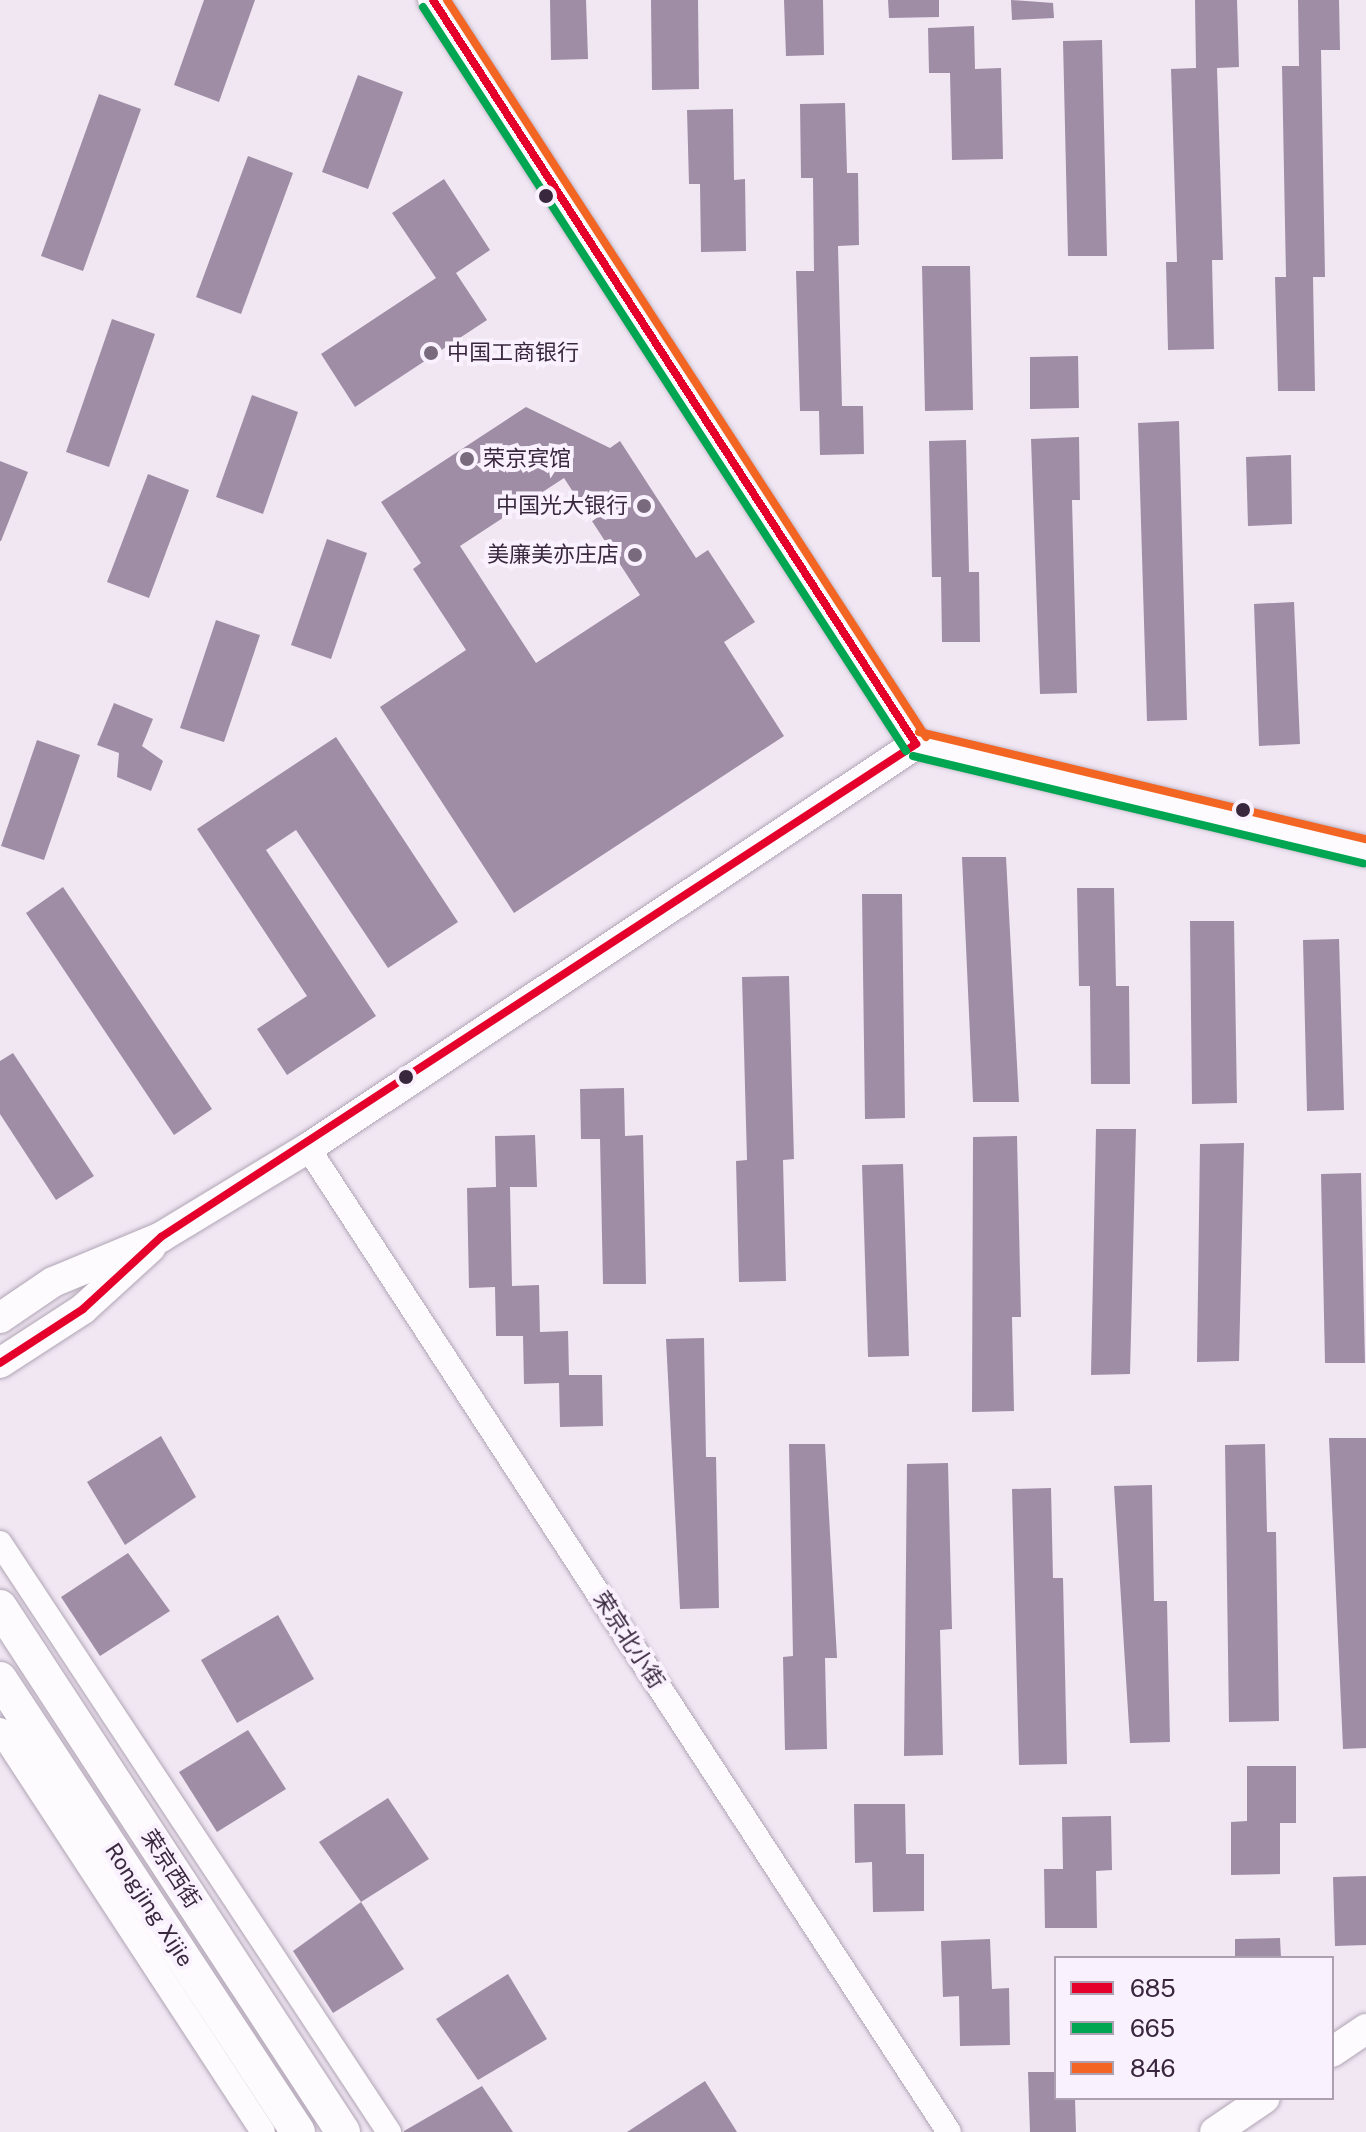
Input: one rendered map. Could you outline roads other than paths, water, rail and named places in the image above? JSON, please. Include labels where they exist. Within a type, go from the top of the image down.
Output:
[{"type":"main road","name":"荣京西街","points":[[0,1607],[343,2132]]},
{"type":"main road","name":"Rongjing Xijie","points":[[0,1679],[298,2132]]},
{"type":"street","points":[[433,0],[916,744],[1366,851]]},
{"type":"street","points":[[0,1318],[53,1282],[161,1237],[308,1148],[916,744]]},
{"type":"street","name":"荣京北小街","points":[[308,1148],[949,2132]]},
{"type":"street","points":[[0,1363],[83,1309],[161,1237]]},
{"type":"street","points":[[0,1543],[389,2132]]},
{"type":"street","points":[[0,1730],[263,2132]]},
{"type":"street","points":[[1334,2051],[1366,2029]]},
{"type":"street","points":[[1215,2132],[1262,2100]]},
{"type":"place","name":"中国工商银行","points":[[431,353]]},
{"type":"place","name":"荣京宾馆","points":[[467,459]]},
{"type":"place","name":"中国光大银行","points":[[644,506]]},
{"type":"place","name":"美廉美亦庄店","points":[[635,555]]}]
